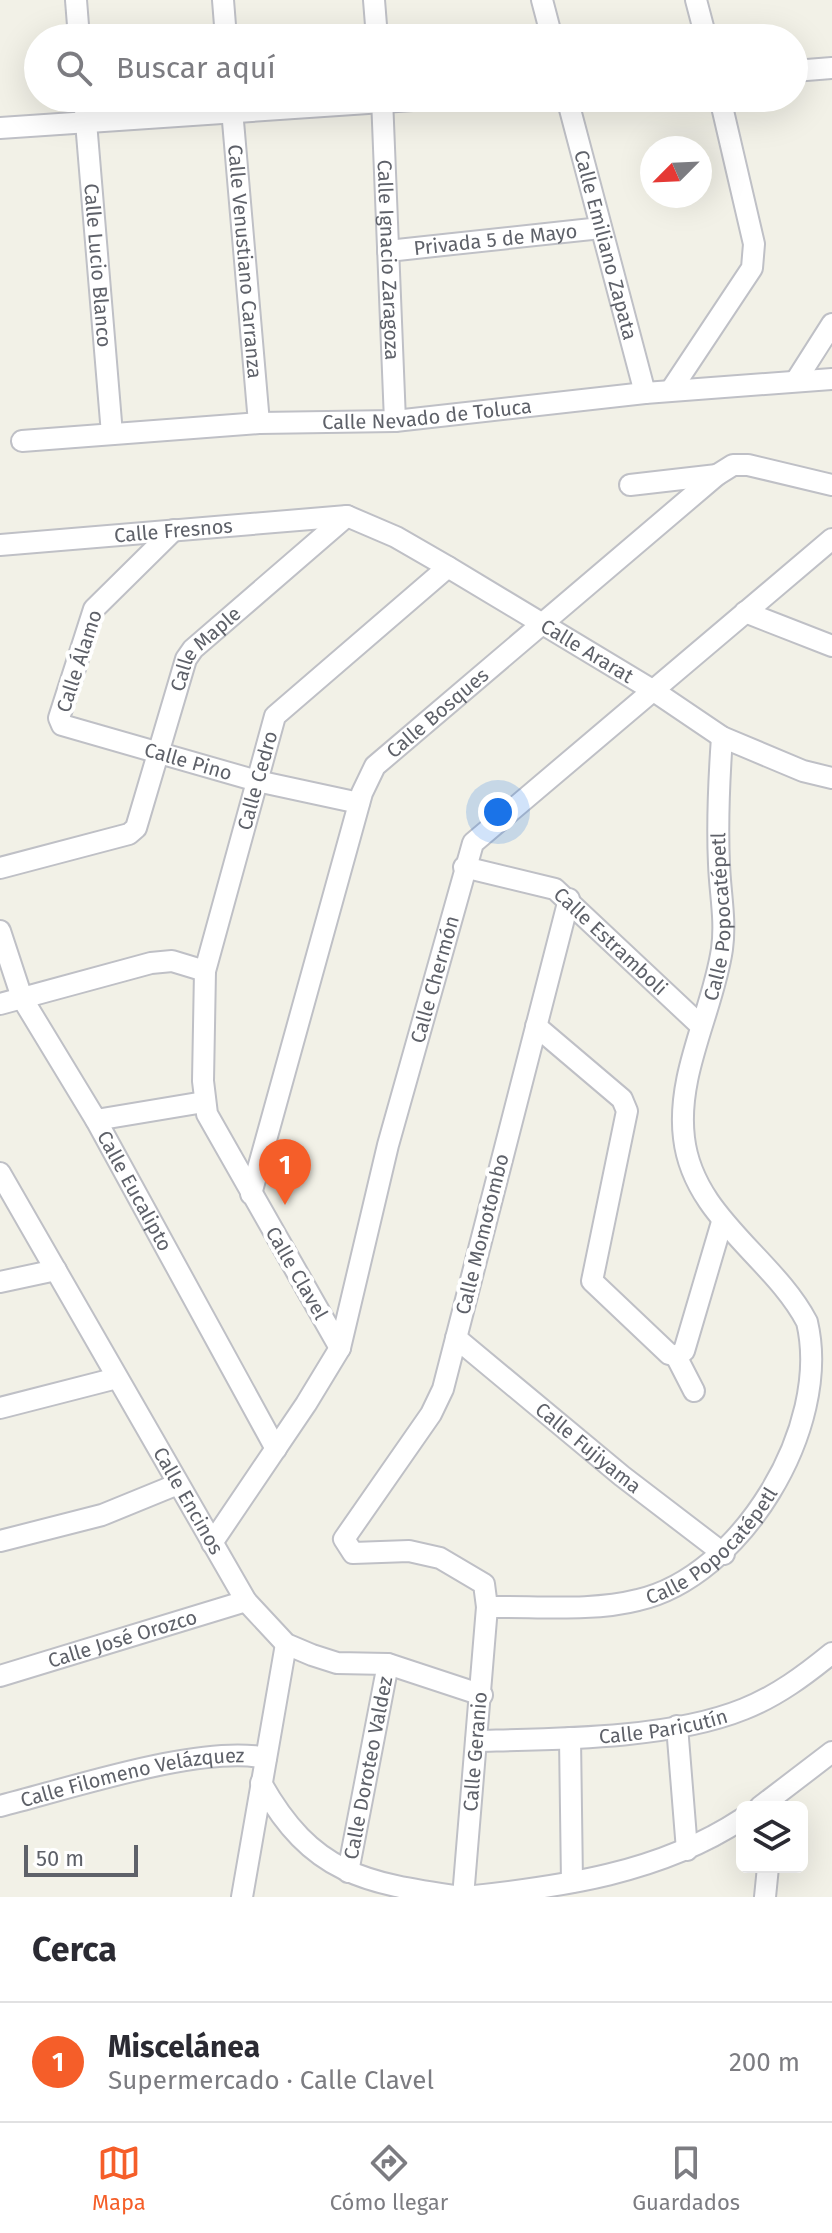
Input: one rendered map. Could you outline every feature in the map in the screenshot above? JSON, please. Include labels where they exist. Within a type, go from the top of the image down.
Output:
[{"type":"street","points":[[76,0],[78,24]]},
{"type":"street","points":[[223,0],[225,24]]},
{"type":"street","points":[[374,0],[376,24]]},
{"type":"street","points":[[542,0],[548,24]]},
{"type":"street","points":[[696,0],[702,24]]},
{"type":"street","points":[[808,70],[832,68]]},
{"type":"street","name":"Calle Lucio Blanco","points":[[85,112],[112,434]]},
{"type":"street","points":[[0,128],[86,123],[175,112]]},
{"type":"street","name":"Calle Venustiano Carranza","points":[[232,112],[259,423]]},
{"type":"street","name":"Calle Ignacio Zaragoza","points":[[382,112],[395,421]]},
{"type":"street","name":"Calle Emiliano Zapata","points":[[571,112],[645,393]]},
{"type":"street","points":[[671,390],[752,268],[754,244],[723,112]]},
{"type":"street","name":"Privada 5 de Mayo","points":[[388,251],[601,228]]},
{"type":"street","points":[[797,379],[832,324]]},
{"type":"street","name":"Calle Nevado de Toluca","points":[[22,441],[259,423],[395,421],[671,390],[832,379]]},
{"type":"street","points":[[630,485],[748,465],[832,485]]},
{"type":"street","name":"Calle Bosques","points":[[251,1194],[367,779],[388,752],[725,470]]},
{"type":"street","name":"Calle Ararat","points":[[347,516],[396,537],[448,567],[654,691],[722,737],[803,771],[832,778]]},
{"type":"street","name":"Calle Fresnos","points":[[0,545],[347,516]]},
{"type":"street","name":"Calle Maple","points":[[0,868],[129,834],[136,828],[186,659],[193,649],[347,516]]},
{"type":"street","name":"Calle Álamo","points":[[65,727],[59,718],[94,609],[174,530]]},
{"type":"street","name":"Calle Chermón","points":[[212,1543],[340,1348],[388,1145],[464,867],[479,835],[832,539]]},
{"type":"street","name":"Calle Cedro","points":[[205,971],[275,716],[448,567]]},
{"type":"street","points":[[745,612],[832,646]]},
{"type":"street","name":"Calle Pino","points":[[65,727],[257,781],[359,803]]},
{"type":"street","name":"Calle Popocatépetl","points":[[487,1607],[636,1601],[666,1591],[724,1554],[756,1523],[798,1462],[813,1433],[819,1381],[815,1344],[807,1322],[789,1295],[722,1222],[692,1168],[684,1141],[682,1114],[721,951],[724,918],[717,815],[722,737]]},
{"type":"street","name":"Calle Estramboli","points":[[464,867],[545,886],[569,899],[701,1026]]},
{"type":"street","name":"Calle Momotombo","points":[[487,1607],[484,1584],[440,1558],[409,1551],[365,1555],[353,1553],[346,1545],[348,1529],[431,1414],[443,1389],[569,899]]},
{"type":"street","name":"Calle Eucalipto","points":[[0,931],[22,998],[96,1120],[276,1449]]},
{"type":"street","points":[[0,1004],[151,963],[172,961],[205,971]]},
{"type":"street","name":"Calle Clavel","points":[[205,971],[204,1102],[251,1194],[340,1348]]},
{"type":"street","points":[[536,1026],[622,1099],[627,1111],[592,1281],[669,1354],[676,1356],[694,1391]]},
{"type":"street","points":[[96,1120],[204,1102]]},
{"type":"street","name":"Calle Encinos","points":[[0,1173],[246,1601],[286,1644],[337,1663],[388,1664],[482,1695]]},
{"type":"street","points":[[676,1356],[684,1351],[722,1222]]},
{"type":"street","points":[[0,1282],[56,1270]]},
{"type":"street","name":"Calle Fujiyama","points":[[456,1338],[622,1476],[724,1554]]},
{"type":"street","points":[[0,1408],[117,1378]]},
{"type":"street","points":[[0,1541],[102,1515],[178,1484]]},
{"type":"street","name":"Calle José Orozco","points":[[0,1676],[246,1601]]},
{"type":"street","name":"Calle Geranio","points":[[463,1897],[487,1607]]},
{"type":"street","points":[[242,1897],[286,1644]]},
{"type":"street","name":"Calle Paricutín","points":[[476,1741],[570,1738],[677,1726],[745,1709],[791,1685],[832,1653]]},
{"type":"street","name":"Calle Doroteo Valdez","points":[[348,1872],[388,1664]]},
{"type":"street","points":[[677,1726],[687,1850]]},
{"type":"street","points":[[570,1738],[572,1882]]},
{"type":"street","points":[[768,1801],[832,1752]]},
{"type":"street","name":"Calle Filomeno Velázquez","points":[[0,1806],[213,1756],[245,1753],[266,1758]]},
{"type":"street","points":[[261,1783],[279,1817],[302,1843],[325,1861],[348,1872],[410,1889],[463,1897],[526,1893],[622,1872],[687,1850],[736,1822]]},
{"type":"street","points":[[765,1897],[767,1873]]},
{"type":"place","name":"Miscelánea","points":[[285,1205]]}]
